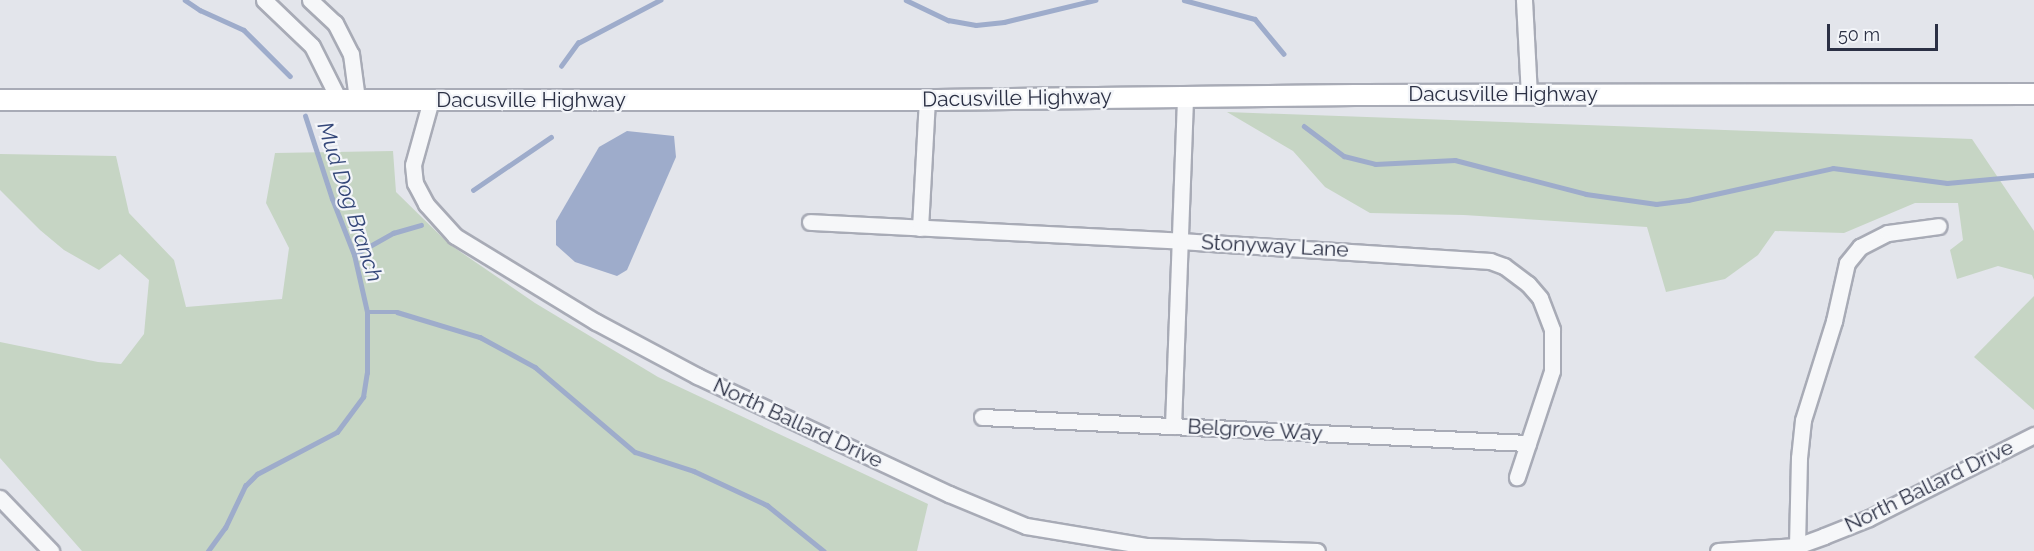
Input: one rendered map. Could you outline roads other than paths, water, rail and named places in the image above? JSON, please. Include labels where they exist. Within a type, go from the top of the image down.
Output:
[{"type":"main road","name":"Dacusville Highway","points":[[0,100],[117,102],[348,98],[927,100],[1529,94],[2034,94]]},
{"type":"street","points":[[264,0],[312,46],[348,98]]},
{"type":"street","points":[[310,0],[335,23],[351,54],[348,98]]},
{"type":"street","points":[[1524,0],[1529,94]]},
{"type":"street","points":[[1173,426],[1185,97]]},
{"type":"street","name":"North Ballard Drive","points":[[431,100],[413,165],[415,183],[426,204],[455,236],[596,322],[697,376],[949,494],[1026,526],[1147,546],[1317,551]]},
{"type":"street","points":[[920,228],[927,100]]},
{"type":"street","name":"Stonyway Lane","points":[[810,222],[1475,258],[1504,266],[1528,284],[1540,298],[1552,330],[1552,371],[1517,477]]},
{"type":"street","points":[[1797,546],[1799,458],[1803,420],[1834,321],[1847,263],[1860,247],[1888,233],[1940,226]]},
{"type":"street","name":"Belgrove Way","points":[[982,417],[1528,443]]},
{"type":"street","name":"North Ballard Drive","points":[[1718,551],[1797,546],[1869,518],[2034,435]]},
{"type":"street","points":[[0,498],[51,551]]},
{"type":"water","points":[[627,131],[674,136],[676,157],[627,270],[617,276],[575,262],[556,245],[556,221],[599,147]]},
{"type":"waterway","name":"Mud Dog Branch","points":[[185,0],[200,10],[244,30],[290,76]]},
{"type":"waterway","points":[[561,66],[578,43],[660,0]]},
{"type":"waterway","points":[[906,0],[948,20],[976,25],[1004,22],[1095,0]]},
{"type":"waterway","points":[[1184,0],[1255,19],[1284,54]]},
{"type":"waterway","name":"Mud Dog Branch","points":[[208,551],[225,528],[245,486],[257,474],[337,432],[363,397],[367,373],[367,312],[354,255],[332,199],[305,116]]},
{"type":"waterway","points":[[1304,126],[1344,156],[1375,164],[1455,160],[1586,194],[1656,204],[1688,200],[1833,168],[1947,183],[2034,175]]},
{"type":"waterway","points":[[473,190],[551,137]]},
{"type":"waterway","points":[[354,255],[393,233],[421,225]]},
{"type":"waterway","points":[[367,312],[397,312],[480,337],[535,367],[635,452],[694,471],[767,505],[824,551]]}]
